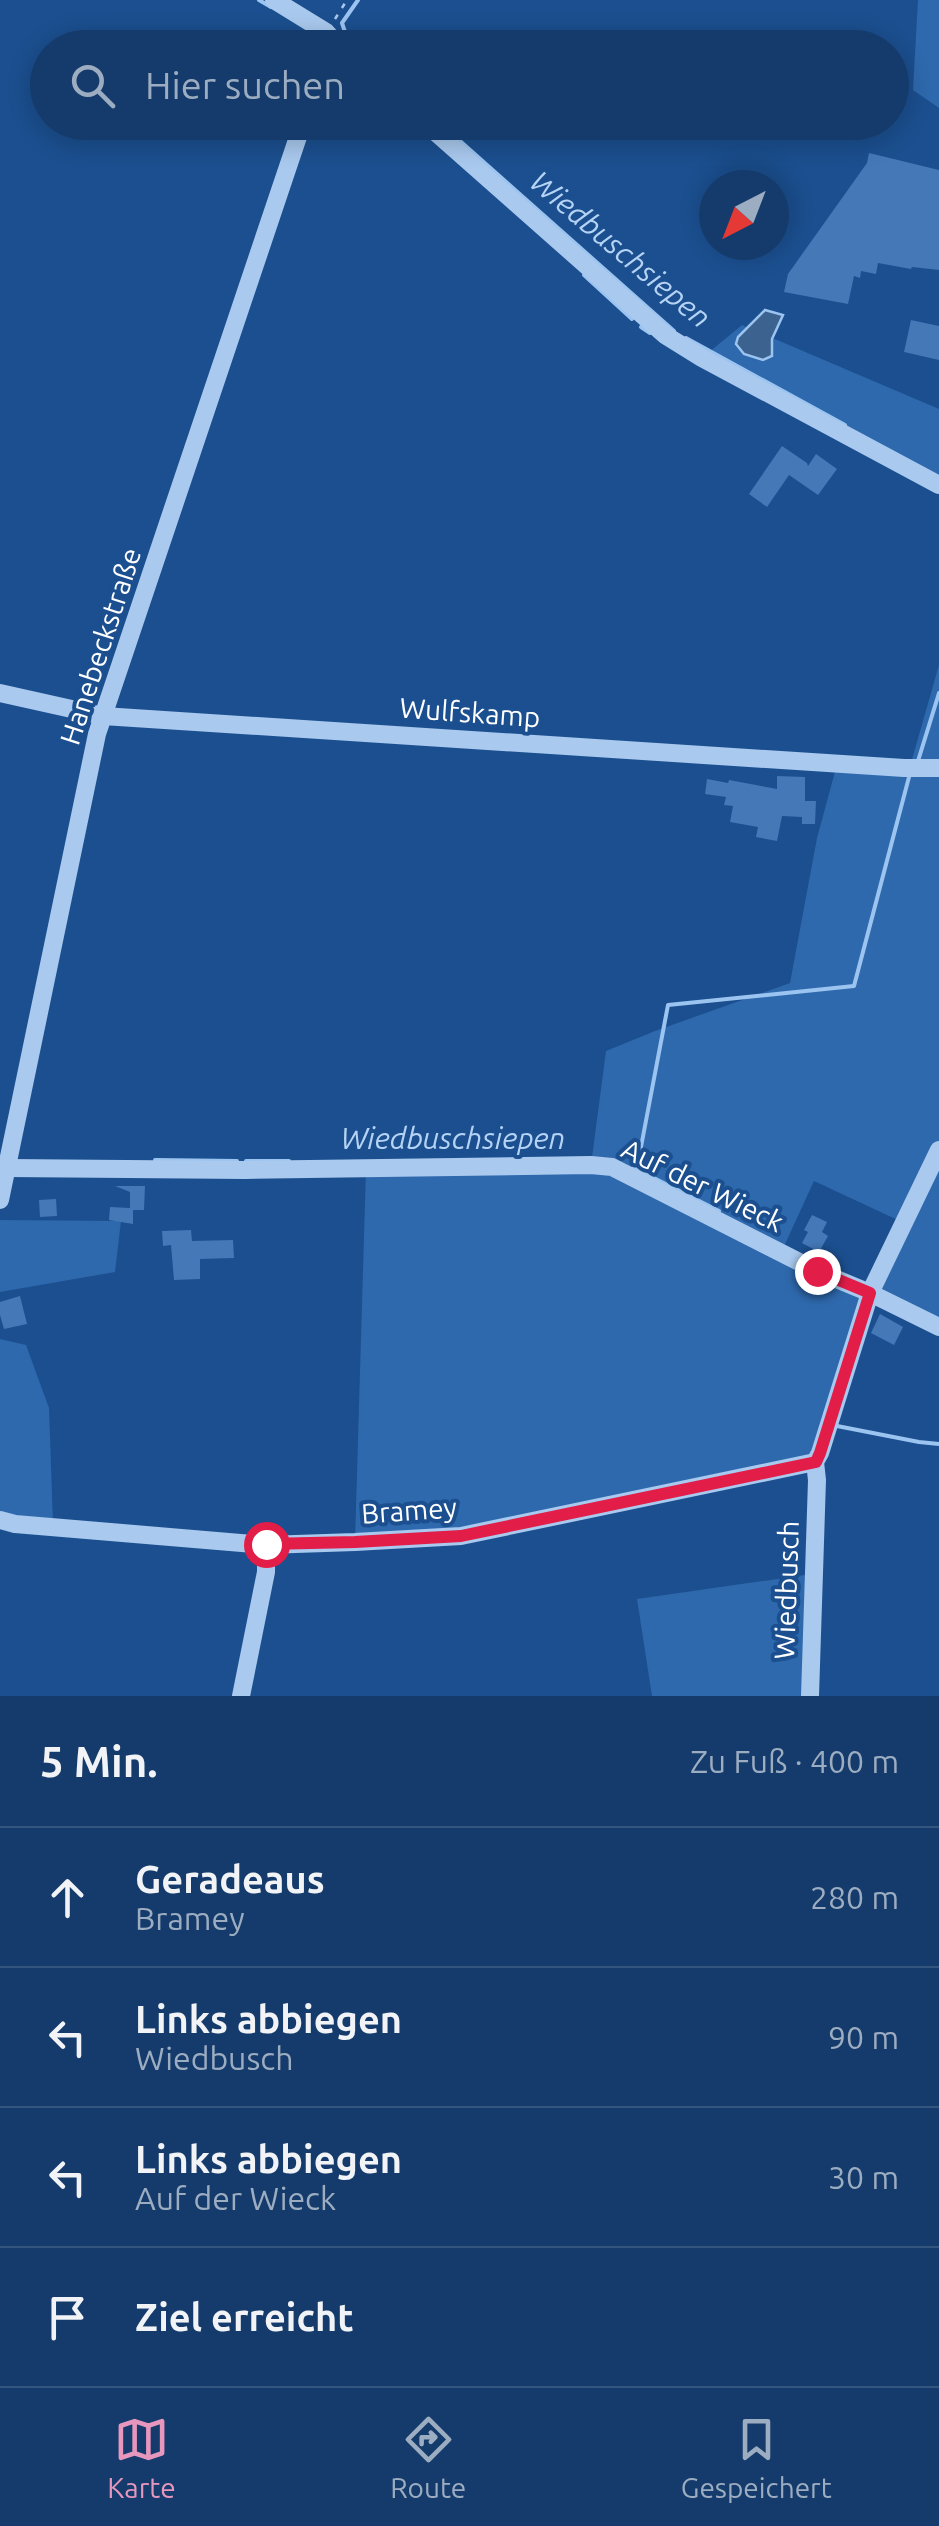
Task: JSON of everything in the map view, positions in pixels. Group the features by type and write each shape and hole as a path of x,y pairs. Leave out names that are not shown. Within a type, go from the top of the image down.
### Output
{"street":[{"path":"274,0 315,30"},
{"name":"Hanebeckstraße","path":"0,1200 97,734 296,140"},
{"path":"444,140 664,335 939,485"},
{"name":"Wulfskamp","path":"0,693 103,716 939,768"},
{"name":"Wiedbusch","path":"810,1696 816,1462 870,1293 939,1150"},
{"name":"Auf der Wieck","path":"7,1168 612,1167 817,1271 939,1327"},
{"name":"Bramey","path":"0,1520 266,1544 461,1536 816,1462"},
{"path":"241,1696 266,1572 266,1544"}],"path":[{"path":"336,30 347,0"}],"shaded area":[{"path":"918,0 939,0 939,108 913,90"},
{"path":"765,310 783,315 772,339 772,356 763,360 744,354 736,344 738,337"},
{"path":"742,325 939,409 939,485 702,358"},
{"path":"939,665 939,1327 871,1294 820,1453 461,1536 355,1542 366,1168 591,1165 606,1051 790,983 817,838 836,768 911,763","holes":["814,1181 902,1222 870,1293 781,1253"]},
{"path":"0,1220 121,1221 115,1272 0,1292"},
{"path":"0,1339 26,1345 49,1408 53,1524 0,1529"},
{"path":"812,1574 812,1696 652,1696 637,1599"}],"building":[{"path":"869,153 939,170 939,270 878,263 876,274 861,271 860,278 854,276 848,304 784,292 788,274 867,163"},
{"path":"911,320 939,326 939,360 904,352"},
{"path":"782,446 808,466 816,454 837,469 818,495 789,475 767,507 749,494"},
{"path":"777,776 805,777 805,801 816,801 815,824 802,824 802,817 782,816 777,841 756,837 758,827 730,822 733,806 724,805 726,797 705,794 707,779 777,789"},
{"path":"115,1186 145,1186 144,1210 133,1210 133,1224 109,1220 110,1207 130,1208 130,1192"},
{"path":"56,1199 57,1216 40,1217 39,1200"},
{"path":"812,1215 827,1222 822,1232 828,1236 819,1252 802,1243"},
{"path":"191,1230 192,1241 233,1240 234,1258 200,1259 200,1279 174,1280 171,1245 163,1246 162,1231"},
{"path":"20,1296 27,1324 4,1329 0,1302"},
{"path":"880,1314 903,1327 894,1345 871,1333"}],"waterway":[{"path":"259,0 271,7"},
{"name":"Wiedbuschsiepen","path":"344,30 342,23 358,0"},
{"name":"Wiedbuschsiepen","path":"459,140 674,331"},
{"path":"584,275 632,319"},
{"path":"641,327 650,333"},
{"name":"Wiedbuschsiepen","path":"686,338 845,425"},
{"name":"Wiedbuschsiepen","path":"918,761 939,693"},
{"name":"Wiedbuschsiepen","path":"637,1168 668,1005 854,986 909,777"},
{"name":"Wiedbuschsiepen","path":"155,1160 237,1161"},
{"name":"Wiedbuschsiepen","path":"246,1161 289,1161"},
{"path":"634,1168 719,1211"},
{"path":"837,1426 939,1444"}],"route":[{"path":"266,1544 461,1536 816,1462 870,1293 817,1271"}]}
